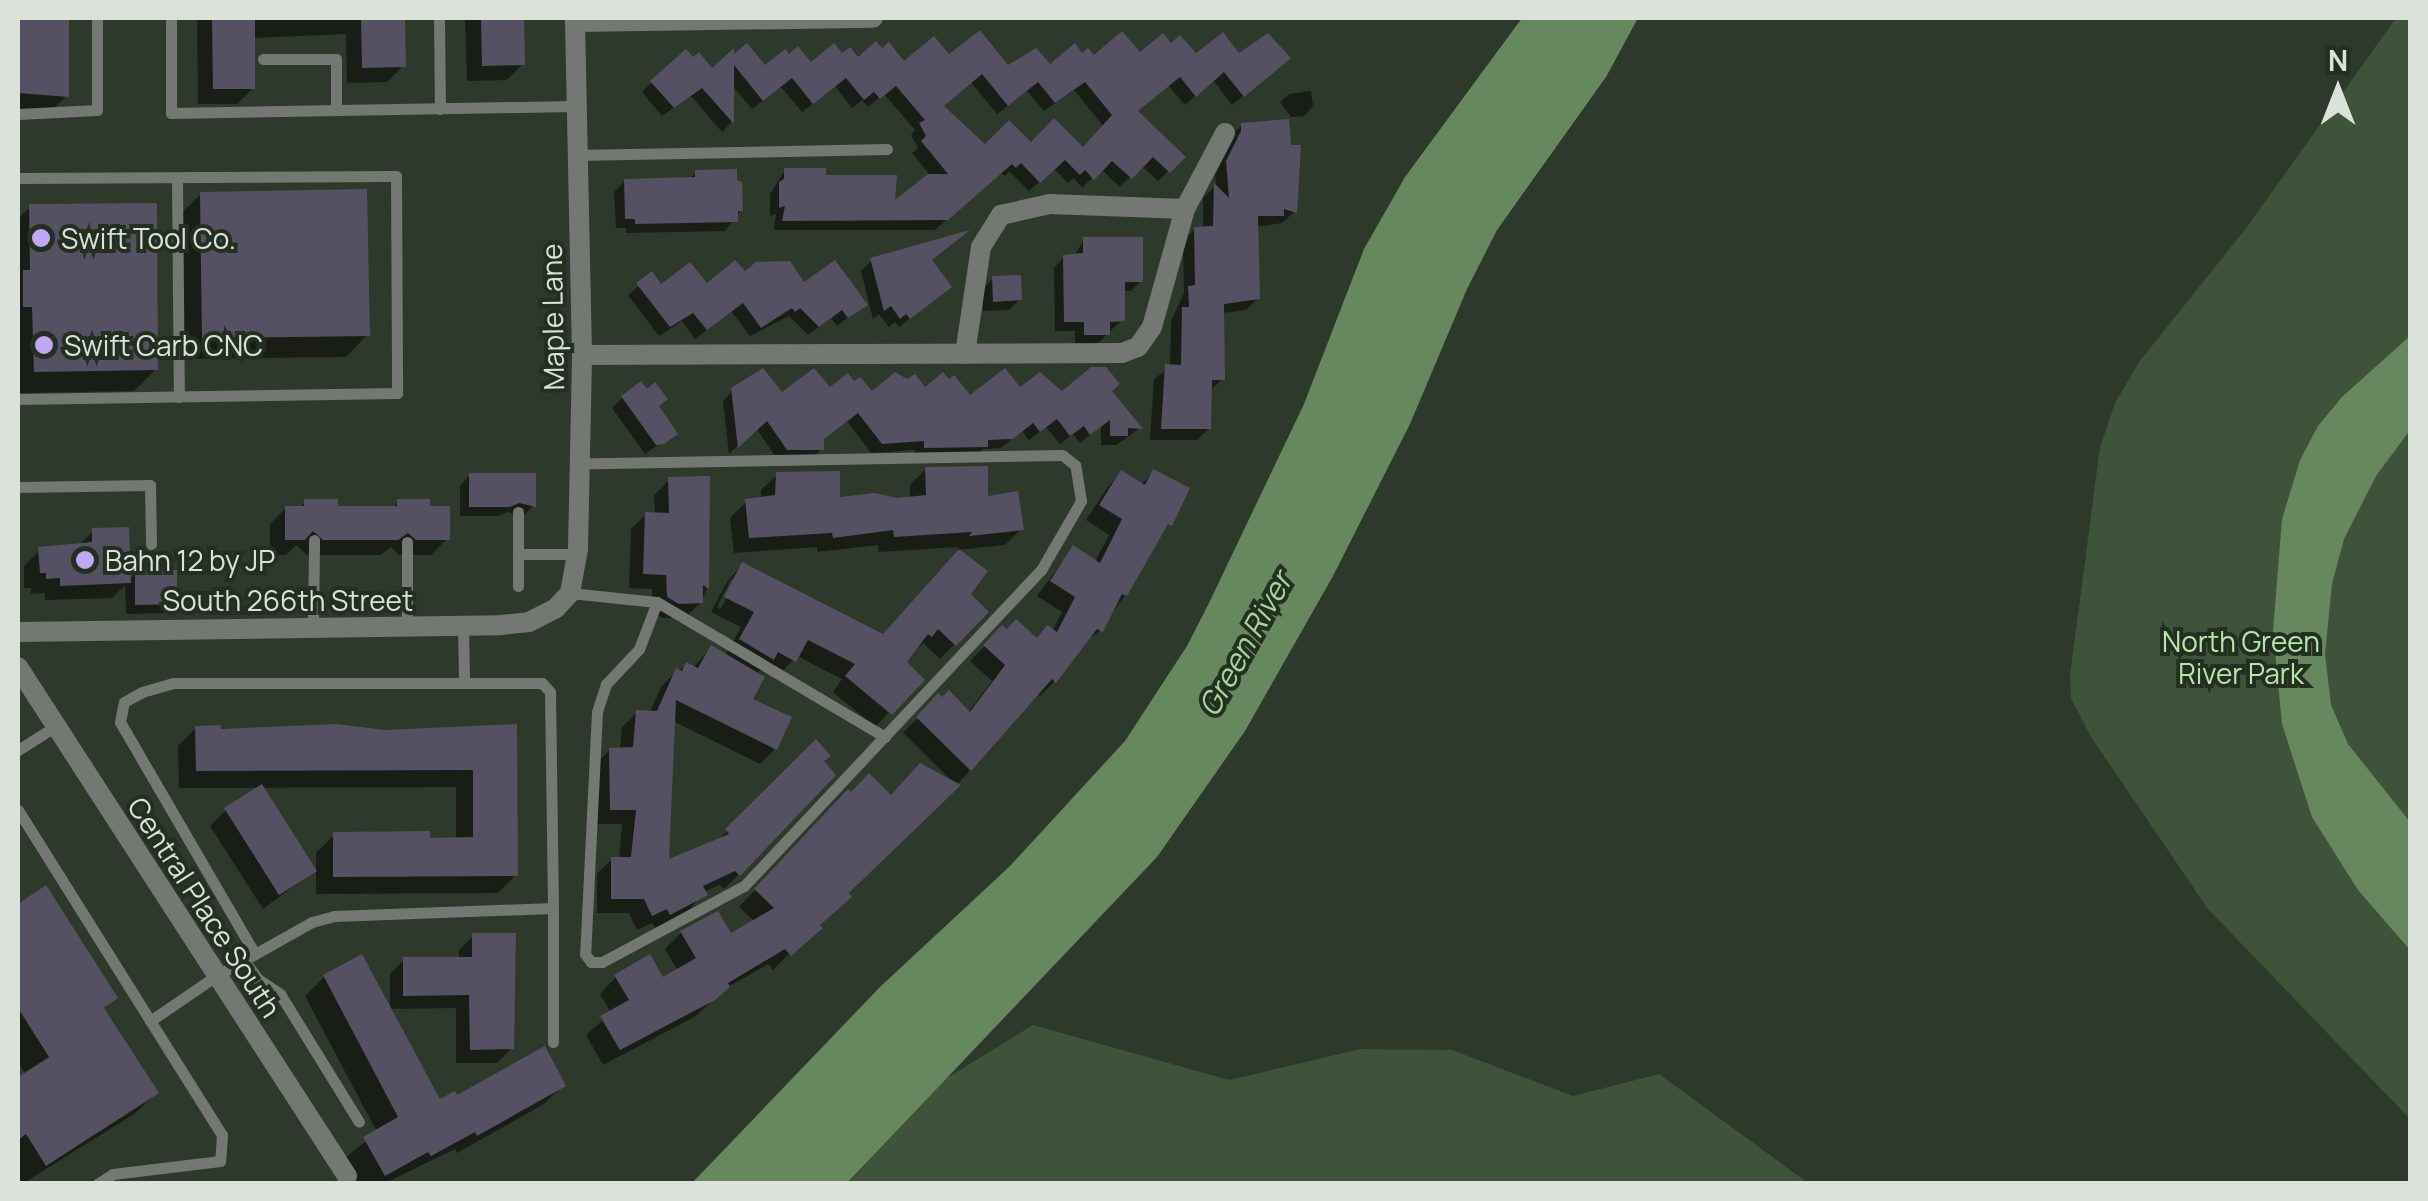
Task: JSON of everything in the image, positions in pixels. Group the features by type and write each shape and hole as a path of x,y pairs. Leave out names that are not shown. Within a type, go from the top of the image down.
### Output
{"street":[{"path":"575,20 874,18"},
{"name":"Maple Lane","path":"563,600 578,554 580,463 582,355 575,20"},
{"path":"582,355 1122,353 1138,347 1159,310 1185,209 1224,133"},
{"path":"965,354 981,248 1001,215 1050,204 1185,209"},
{"name":"South 266th Street","path":"18,632 463,626 529,622 563,600"},
{"name":"Central Place South","path":"18,667 346,1176"}],"lane":[{"path":"18,114 97,110 98,18"},
{"path":"171,18 171,114 575,106"},
{"path":"439,18 440,108"},
{"path":"263,60 336,60 336,110"},
{"path":"576,154 887,149"},
{"path":"18,178 396,176 397,393 18,399"},
{"path":"176,180 179,397"},
{"path":"580,463 1062,455 1075,465 1081,500 1041,570 744,886 602,962 591,962 585,954 597,712 606,684 639,650 657,602"},
{"path":"18,487 150,486 151,544"},
{"path":"518,512 518,586"},
{"path":"314,540 314,626"},
{"path":"407,542 407,626"},
{"path":"518,554 578,554"},
{"path":"563,600 657,602 885,738"},
{"path":"463,626 464,680"},
{"path":"359,1122 280,994 258,979 250,957 120,722 124,702 174,682 542,682 550,692 554,1042"},
{"path":"18,750 56,726"},
{"path":"18,810 222,1135 224,1149 220,1161 113,1174 97,1184"},
{"path":"150,1021 216,976 312,922 348,914 554,908"}],"green space":[{"name":"North Green River Park","path":"2396,18 2410,18 2410,1119 2208,909 2091,737 2071,698 2070,675 2100,447 2115,403 2139,362 2247,227"},
{"path":"1033,1025 1229,1080 1361,1049 1452,1050 1573,1096 1659,1074 1808,1183 847,1184 942,1081"}],"water":[{"name":"Green River","path":"1522,18 1638,18 1606,77 1497,230 1467,289 1410,424 1333,576 1245,731 1157,857 847,1183 692,1183 880,987 1010,866 1125,741 1187,646 1209,603 1304,404 1364,249 1405,177"},
{"path":"2410,336 2410,430 2376,476 2344,539 2332,584 2325,654 2331,705 2348,744 2410,822 2410,950 2358,890 2312,817 2282,724 2273,631 2282,519 2300,460 2318,426 2342,397"}],"building":[{"path":"18,18 69,18 69,97 18,93"},
{"path":"212,18 255,18 255,89 213,89"},
{"path":"361,18 405,18 406,67 362,68"},
{"path":"481,18 524,18 525,65 482,66"},
{"path":"980,30 1008,65 1036,48 1050,64 1075,43 1082,53 1088,48 1094,55 1122,31 1140,52 1163,33 1171,43 1180,35 1196,53 1223,32 1239,53 1268,33 1291,58 1244,97 1224,72 1196,97 1180,77 1138,111 1186,157 1170,173 1153,157 1132,179 1112,161 1094,180 1085,170 1080,175 1065,160 1040,183 1021,163 1016,168 1012,164 948,220 782,221 785,206 779,208 779,182 784,179 784,168 826,168 826,175 897,175 895,200 928,174 948,174 921,141 926,136 919,123 925,120 896,86 880,99 874,92 864,100 846,78 813,104 792,78 763,101 734,65 734,124 702,88 674,108 650,81 686,49 693,57 699,52 712,68 734,48 734,54 747,43 765,65 785,49 789,54 798,46 811,62 834,43 842,53 850,47 858,57 876,41 882,48 889,42 904,61 934,36 949,54","holes":["982,74 1008,106 1038,82 1055,103 1085,82 1112,115 1083,147 1054,118 1031,142 1009,120 985,144 944,106"]},
{"path":"1289,119 1291,145 1301,145 1297,213 1284,209 1284,216 1258,216 1260,299 1224,304 1225,380 1212,380 1211,429 1161,429 1165,364 1181,365 1182,307 1189,307 1188,286 1195,285 1194,227 1213,226 1214,183 1229,198 1226,161 1241,123"},
{"path":"737,169 737,180 742,182 743,211 738,211 738,222 635,224 635,219 625,219 624,179 695,177 695,170"},
{"path":"367,189 370,336 202,338 200,192"},
{"path":"157,203 158,370 34,372 32,307 23,307 23,270 30,270 29,204"},
{"path":"970,230 932,260 952,287 910,319 906,314 900,319 891,306 884,311 870,258"},
{"path":"1083,237 1143,237 1143,282 1125,282 1125,321 1110,322 1110,335 1084,335 1084,322 1064,322 1063,255 1083,253"},
{"path":"735,260 745,271 756,262 790,261 804,282 835,260 868,305 848,318 842,310 819,327 800,308 795,312 792,308 761,328 743,303 707,330 693,313 670,327 636,283 652,271 661,284 690,262 707,283"},
{"path":"1021,275 1022,300 993,302 992,276"},
{"path":"1091,367 1106,367 1120,384 1112,391 1143,429 1128,428 1128,436 1110,436 1110,420 1090,435 1084,426 1070,436 1057,419 1040,432 1033,423 1013,439 988,440 988,447 924,448 924,441 882,444 858,413 824,439 824,450 787,450 767,421 738,448 731,388 763,368 782,392 814,368 830,387 848,373 854,381 860,377 872,391 895,372 907,379 915,374 925,387 943,372 949,379 954,375 970,395 1005,368 1020,387 1040,372 1062,391"},
{"path":"641,381 647,389 655,382 668,399 659,406 678,434 664,444 656,445 621,396"},
{"path":"988,466 988,496 1018,491 1024,530 969,536 972,532 894,537 893,530 833,538 832,533 749,538 745,499 775,495 776,472 840,471 840,497 875,493 897,498 926,495 925,467"},
{"path":"1153,469 1190,488 1172,526 1168,524 1127,596 1122,594 1103,632 1097,629 1056,683 1052,679 971,771 916,717 938,693 942,697 949,690 970,712 1005,665 983,645 1002,625 1007,629 1016,619 1037,638 1047,625 1057,632 1075,597 1050,581 1073,545 1100,563 1122,519 1099,505 1121,470 1145,485"},
{"path":"469,473 536,473 536,507 519,503 510,507 469,507"},
{"path":"710,476 709,589 703,585 703,603 679,604 667,597 666,575 643,574 645,512 669,513 668,477"},
{"path":"304,499 338,499 338,506 397,506 397,499 430,499 430,506 450,506 450,540 416,540 408,533 398,540 323,540 313,531 305,540 285,540 285,506 304,506"},
{"name":"Bahn 12 by JP","path":"129,527 131,583 60,586 60,578 46,579 46,573 40,573 38,547 92,542 92,528"},
{"path":"959,549 988,571 971,594 989,612 956,646 938,629 932,637 928,634 907,662 925,680 892,715 845,676 855,664 808,640 796,662 778,652 774,660 739,639 754,612 724,597 742,562 883,634"},
{"path":"177,570 177,604 135,605 135,571"},
{"path":"711,645 765,677 753,699 792,717 777,750 676,700 669,859 729,834 725,829 816,739 831,756 824,761 836,775 740,876 735,871 703,886 708,895 670,915 667,909 652,916 644,899 611,899 611,857 631,857 636,810 610,810 609,748 633,747 636,710 657,711 676,668 682,671 686,662 698,668"},
{"path":"337,724 385,730 517,724 518,876 333,877 333,832 430,831 430,838 473,837 473,770 196,771 195,726 221,725 221,729"},
{"path":"920,763 961,785 849,893 852,897 820,925 823,928 791,956 785,949 728,983 730,987 715,1000 620,1050 600,1016 629,1000 614,975 650,954 663,977 696,958 680,931 718,911 731,933 774,908 754,889 848,789 851,792 869,773 891,795"},
{"path":"262,784 317,871 279,895 224,808"},
{"path":"46,885 118,998 104,1008 159,1093 46,1166 26,1134 18,1140 18,1077 49,1057 18,1008 18,904"},
{"path":"472,933 516,933 514,1049 470,1050 469,995 403,996 403,957 472,957"},
{"path":"362,954 440,1099 455,1091 457,1095 545,1046 566,1086 477,1136 475,1132 431,1156 428,1152 385,1176 363,1137 398,1117 323,975"}],"place":[{"name":"Swift Tool Co.","path":"41,238"},
{"name":"Swift Carb CNC","path":"44,345"},
{"name":"Bahn 12 by JP","path":"85,560"}]}
